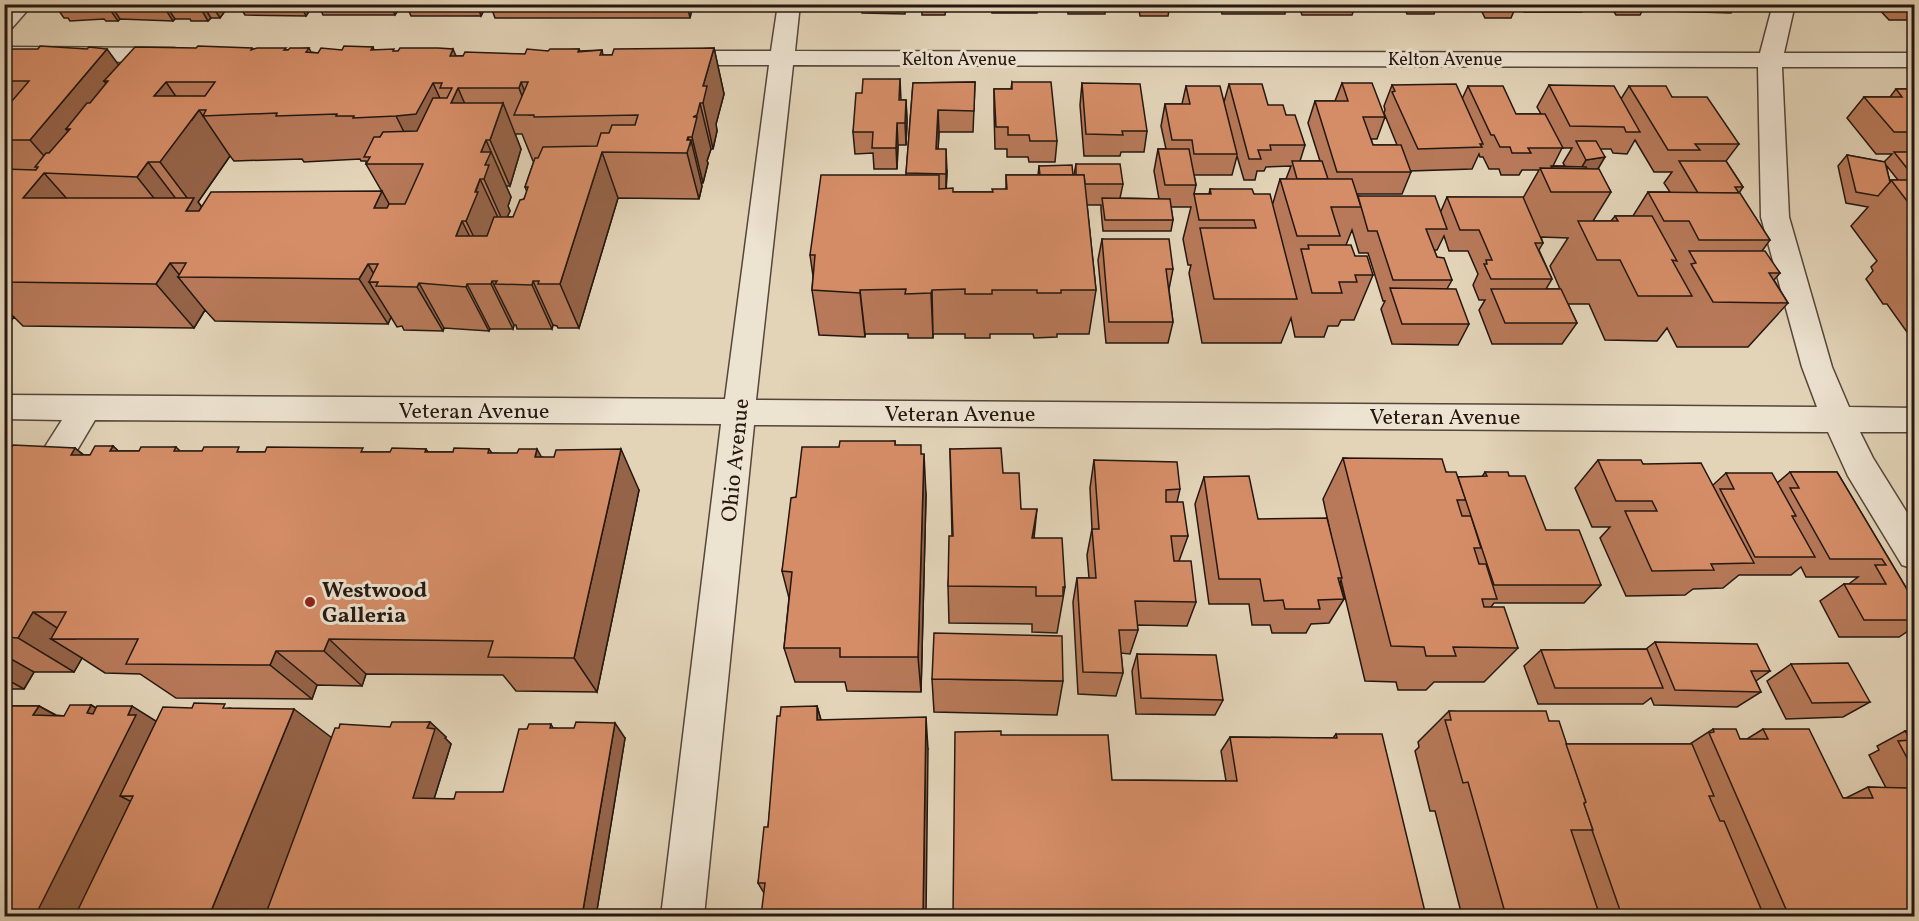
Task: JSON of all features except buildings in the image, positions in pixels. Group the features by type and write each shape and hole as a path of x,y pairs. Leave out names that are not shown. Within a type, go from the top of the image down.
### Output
{"street":[{"path":"4,23 22,4"},
{"name":"Ohio Avenue","path":"682,916 789,4"},
{"path":"1784,4 1770,60 1775,217 1817,367 1838,420 1860,466 1914,554"},
{"path":"4,54 199,56"},
{"name":"Kelton Avenue","path":"654,58 1914,60"},
{"name":"Veteran Avenue","path":"4,407 1914,420"},
{"path":"4,542 86,408"}],"place":[{"name":"Westwood Galleria","path":"310,602"}]}
